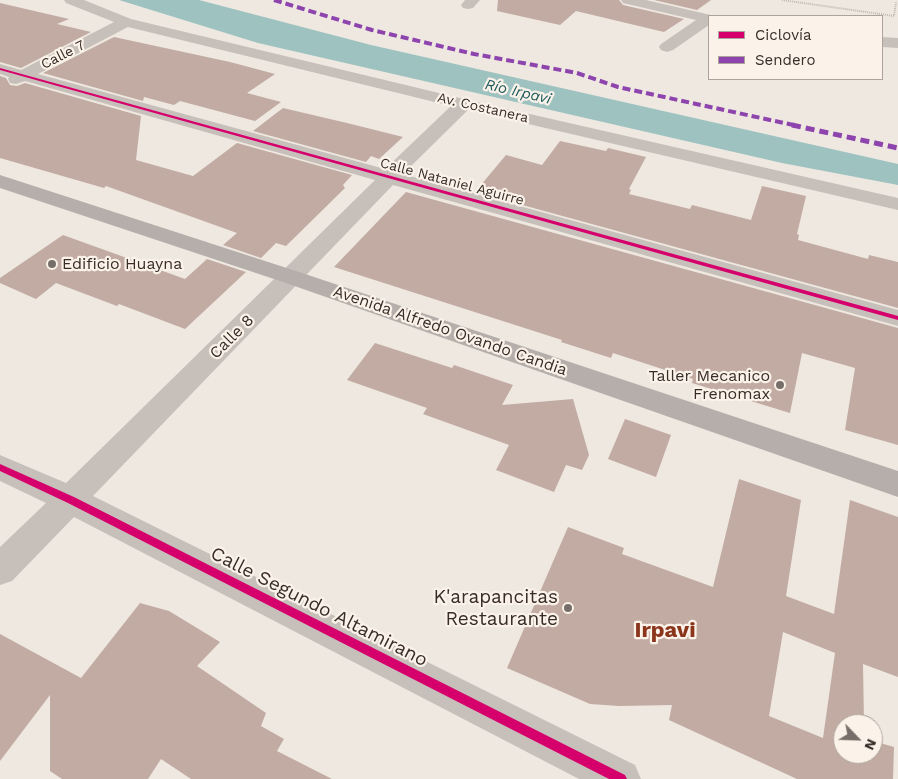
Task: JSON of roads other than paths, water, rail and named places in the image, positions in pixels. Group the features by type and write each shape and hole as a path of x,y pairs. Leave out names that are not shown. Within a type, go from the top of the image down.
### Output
{"main road":[{"name":"Avenida Alfredo Ovando Candia","path":"0,181 291,277 898,484"}],"street":[{"name":"Av. Costanera","path":"71,0 126,22 464,104 898,204"},
{"path":"628,0 708,19"},
{"path":"667,47 708,19"},
{"name":"Calle 7","path":"0,87 126,22"},
{"path":"883,42 898,40"},
{"name":"Calle Nataniel Aguirre","path":"0,69 898,318"},
{"name":"Calle 8","path":"0,570 389,177 464,104"},
{"name":"Calle Segundo Altamirano","path":"0,467 71,500 621,779"}],"water":[{"name":"Río Irpavi","path":"119,0 199,0 371,45 898,164 898,185 782,163 258,43"}],"place":[{"name":"Edificio Huayna","path":"52,264"},
{"name":"Taller Mecanico Frenomax","path":"780,385"},
{"name":"K'arapancitas Restaurante","path":"568,608"}],"district":[{"name":"Irpavi","path":"665,631"}]}
